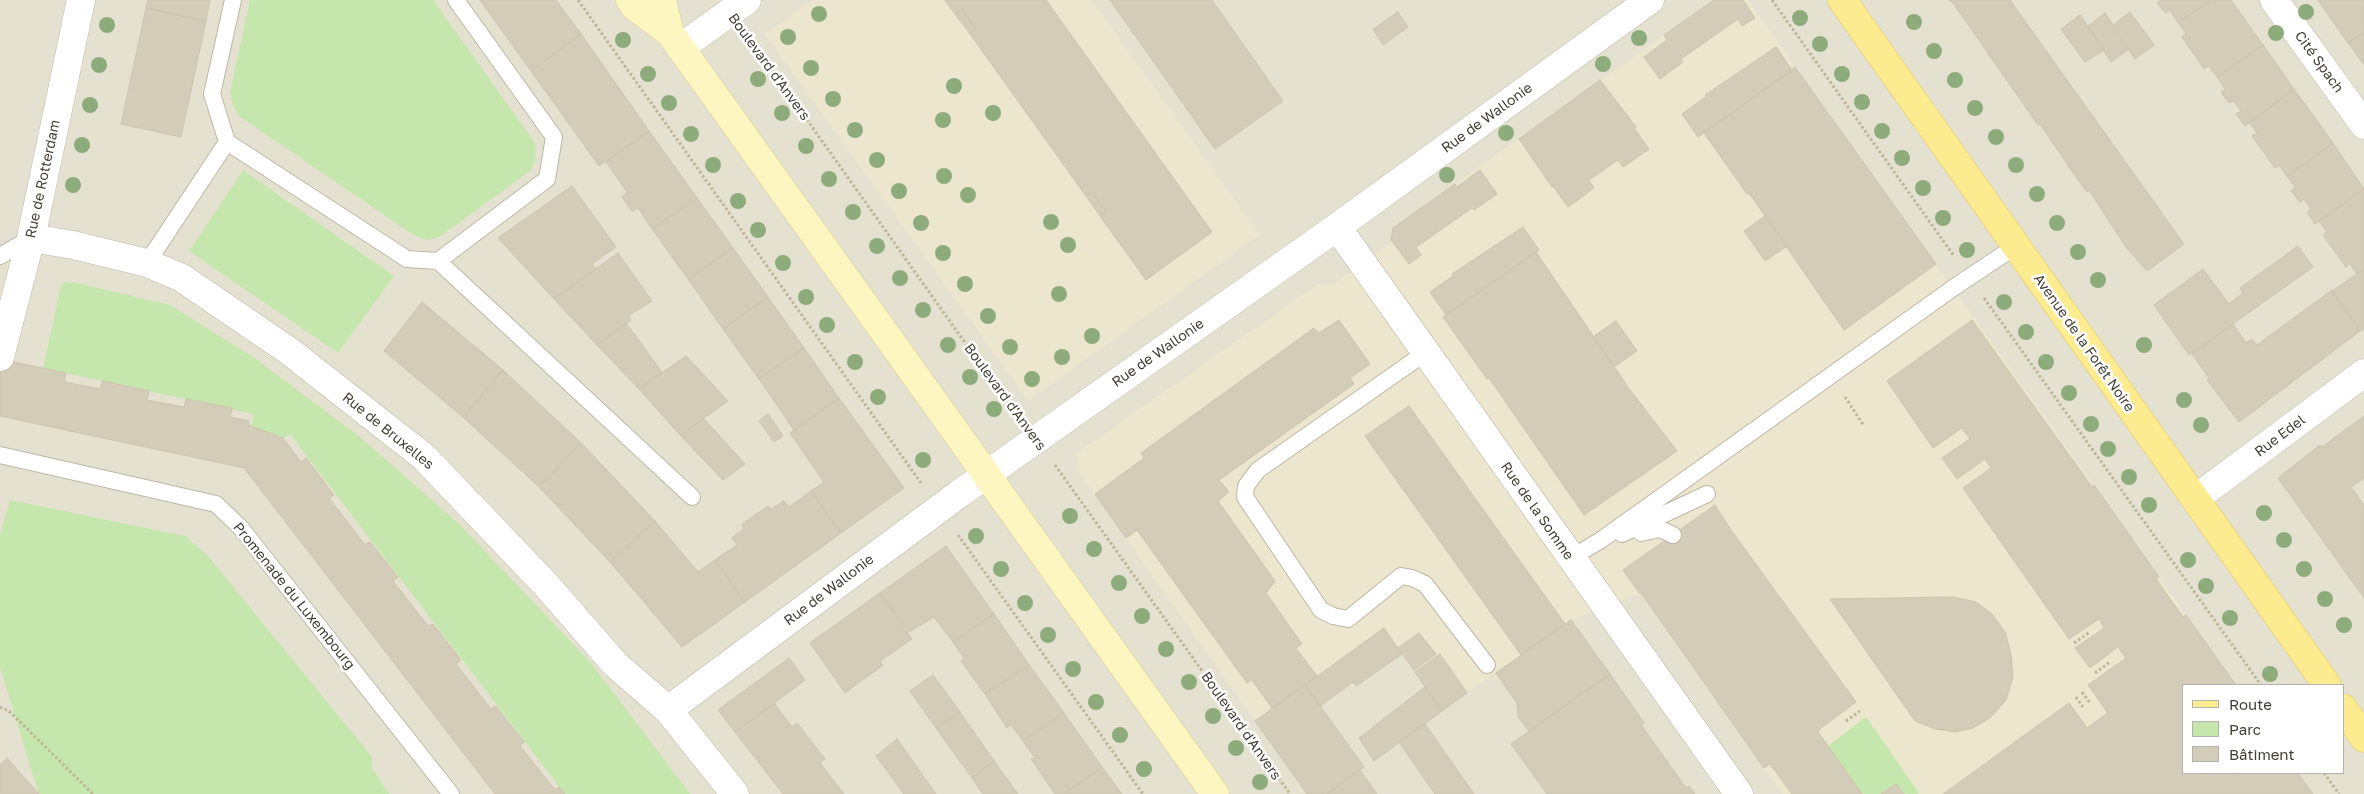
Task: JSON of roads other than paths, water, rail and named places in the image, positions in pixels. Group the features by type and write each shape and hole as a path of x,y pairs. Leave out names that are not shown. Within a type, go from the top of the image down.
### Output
{"main road":[{"path":"630,0 634,6 675,40 1215,794"},
{"path":"662,0 675,40"},
{"name":"Avenue de la Forêt Noire","path":"1842,0 2325,684"},
{"path":"2344,709 2364,738"}],"street":[{"name":"Rue de Rotterdam","path":"0,357 31,238 81,0"},
{"name":"Rue de Wallonie","path":"668,710 987,474 1337,227 1650,0"},
{"name":"Cité Spach","path":"2274,0 2364,124"},
{"path":"675,40 738,6"},
{"name":"Rue de la Somme","path":"1337,227 1738,794"},
{"name":"Rue de Bruxelles","path":"31,238 73,245 147,263 182,278 289,351 424,457 548,587 615,664 668,710 735,794"},
{"name":"Rue Edel","path":"2195,499 2364,373"}],"lane":[{"path":"233,0 212,94 227,142 407,259 438,261 692,497"},
{"path":"438,261 547,179 554,137 456,0"},
{"path":"147,263 227,142"},
{"path":"0,256 31,238"},
{"path":"1571,558 1601,540 2016,246"},
{"path":"1425,353 1258,470 1246,486 1245,497 1321,610 1333,616 1348,619 1401,576 1412,578 1425,584 1487,665"},
{"name":"Promenade du Luxembourg","path":"0,455 216,504 241,528 451,794"},
{"path":"1601,540 1621,534 1708,494"},
{"path":"1621,534 1641,534 1660,528 1673,535"}]}
